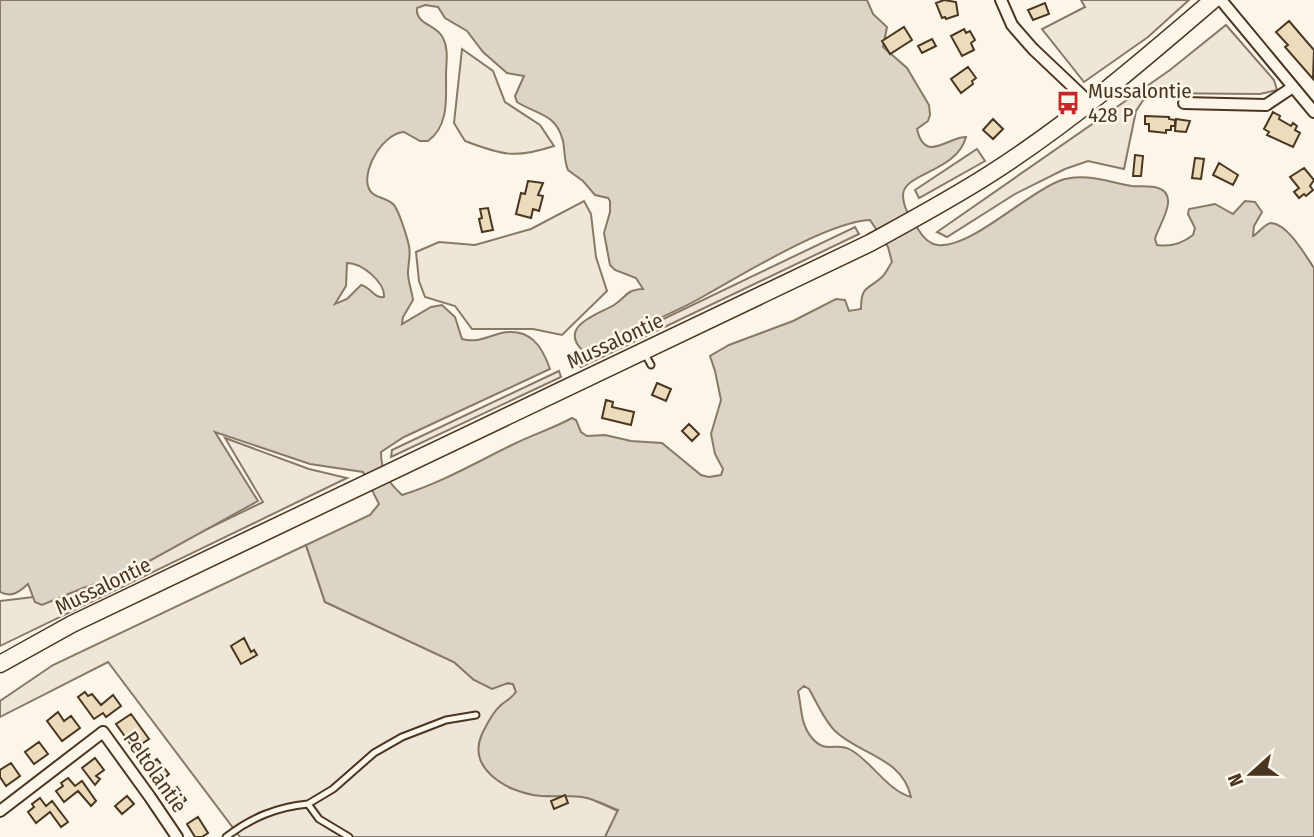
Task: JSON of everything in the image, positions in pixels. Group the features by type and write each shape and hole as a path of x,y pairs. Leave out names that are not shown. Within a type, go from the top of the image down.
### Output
{"main road":[{"name":"Mussalontie","path":"0,664 72,624 402,467 647,358 870,243 1002,166 1090,103 1213,0"}],"street":[{"path":"1001,0 1012,25 1032,49 1090,103"},
{"path":"1221,0 1313,110"},
{"path":"1184,103 1266,104 1293,87"},
{"name":"Peltolantie","path":"0,811 103,733 177,837"}],"lane":[{"path":"226,837 246,821 285,806 308,804 333,789 374,753 402,737 446,720 476,715"},
{"path":"308,804 319,819 349,837"}],"shaded area":[{"path":"0,0 867,0 873,14 887,27 883,47 907,68 929,105 928,121 917,129 925,145 937,146 966,137 961,149 952,158 905,188 903,200 906,209 928,241 938,245 951,244 966,238 1046,187 1077,177 1155,187 1165,192 1168,204 1155,239 1157,245 1176,244 1193,235 1195,228 1188,214 1189,209 1215,204 1233,214 1245,201 1255,202 1262,212 1254,226 1253,236 1269,223 1277,225 1296,241 1314,268 1314,837 605,837 618,810 587,798 540,796 522,792 500,782 484,767 479,746 482,734 495,712 516,692 513,684 508,683 492,689 474,680 454,662 325,602 306,545 370,515 379,504 363,472 310,464 215,432 258,501 124,575 42,605 35,602 28,584 12,594 0,592","holes":["425,5 438,7 445,18 467,31 483,52 507,73 524,76 515,96 517,102 545,116 556,125 563,141 568,170 583,181 595,195 610,201 604,233 610,265 615,270 636,278 643,289 630,292 577,328 576,342 583,351 598,348 674,312 809,239 852,223 870,220 888,247 892,262 882,277 864,292 861,309 849,311 845,300 836,299 793,321 729,345 710,356 721,400 711,434 715,454 723,469 721,475 701,475 662,443 631,441 605,435 587,436 572,418 444,479 402,495 389,481 382,465 381,452 404,437 550,369 539,346 520,333 501,333 477,340 462,339 455,317 442,305 431,307 402,324 413,300 408,276 409,246 396,208 391,202 372,193 367,178 372,161 389,138 404,132 420,141 428,141 435,135 443,120 446,102 446,47 440,33 419,18 417,8","347,263 353,264 366,270 377,280 384,297 361,285 347,299 335,304 346,286","804,686 809,689 835,731 899,773 911,797 887,783 851,750 817,743 805,727 798,691"]},
{"path":"1081,0 1189,0 1148,37 1084,82 1042,29 1085,7"},
{"path":"1226,25 1274,80 1277,90 1260,94 1148,93 1136,111 1124,169 1088,161 1065,169 1015,194 947,237 937,232 1170,70"},
{"path":"462,49 493,71 505,102 540,125 554,146 529,153 509,154 465,141 454,123"},
{"path":"977,149 985,161 919,198 915,190"},
{"path":"584,201 591,214 596,257 607,291 562,335 533,329 472,329 455,306 425,297 419,281 416,252 439,242 475,245 531,229"},
{"path":"855,227 859,234 581,367 574,362"},
{"path":"559,371 561,377 391,457 392,450"},
{"path":"225,438 309,469 347,478 0,646 0,601 50,595 108,577 263,502"},
{"path":"306,545 325,602 454,662 474,680 513,684 516,692 501,705 510,788 534,795 565,794 589,798 618,811 605,837 240,837 108,662 0,717 0,701 53,665"}],"building":[{"path":"944,0 956,2 958,15 942,18 936,3"},
{"path":"1045,3 1049,14 1033,20 1028,10"},
{"path":"1289,21 1314,50 1313,79 1285,47 1288,45 1276,32"},
{"path":"904,27 912,40 890,54 882,41"},
{"path":"964,29 966,33 970,31 975,40 971,43 974,50 962,56 951,36"},
{"path":"932,39 936,46 922,53 918,46"},
{"path":"968,67 976,78 972,81 973,84 961,93 951,79"},
{"path":"1273,112 1291,126 1293,123 1297,126 1295,130 1300,133 1293,147 1267,135 1269,132 1264,129"},
{"path":"1145,116 1169,117 1175,120 1175,126 1171,126 1171,130 1166,130 1166,133 1149,131"},
{"path":"993,119 1003,129 993,139 983,130"},
{"path":"1176,119 1190,121 1186,132 1175,131"},
{"path":"1135,155 1143,156 1141,176 1133,176"},
{"path":"1195,158 1204,159 1201,179 1192,178"},
{"path":"1219,163 1238,175 1233,185 1213,175"},
{"path":"1304,168 1314,180 1310,186 1313,190 1299,198 1294,192 1299,188 1290,177"},
{"path":"528,181 543,183 538,195 543,196 539,211 533,209 531,218 516,214 521,193 525,194"},
{"path":"488,208 493,230 482,232 480,209"},
{"path":"657,383 671,389 666,401 652,395"},
{"path":"606,400 613,402 612,407 634,412 631,425 602,418"},
{"path":"689,424 699,434 692,441 682,431"},
{"path":"244,638 251,652 254,650 257,655 241,664 231,646"},
{"path":"85,692 88,696 92,694 101,705 113,695 121,706 106,717 103,713 94,719 78,697"},
{"path":"58,712 64,721 71,716 80,728 62,741 47,721"},
{"path":"131,714 149,739 134,749 116,724"},
{"path":"39,742 48,754 34,764 25,752"},
{"path":"95,758 104,770 96,776 100,779 95,785 82,768"},
{"path":"157,759 169,774 157,784 145,769"},
{"path":"11,763 20,776 6,786 0,777 0,770"},
{"path":"68,778 75,786 82,781 96,801 91,806 78,791 64,802 56,791"},
{"path":"177,787 186,800 175,808 166,795"},
{"path":"565,795 568,803 554,809 551,801"},
{"path":"127,796 134,804 122,814 115,806"},
{"path":"40,798 46,806 52,801 68,822 61,827 50,812 36,823 28,812 34,807 32,804"},
{"path":"198,817 208,833 202,837 195,837 187,824"}],"place":[{"name":"Mussalontie 428 P","path":"1068,103"}]}
